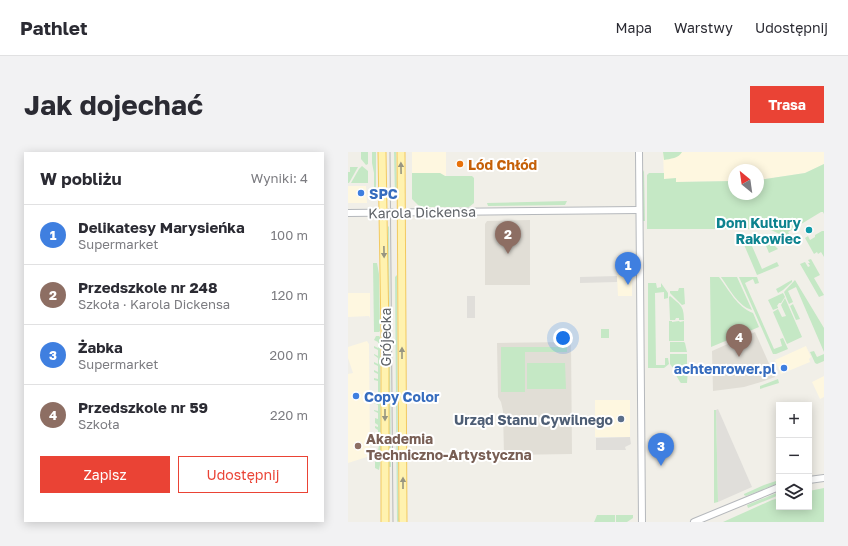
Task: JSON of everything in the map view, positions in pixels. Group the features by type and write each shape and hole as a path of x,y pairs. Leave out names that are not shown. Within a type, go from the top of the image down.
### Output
{"main road":[{"name":"Grójecka","path":"382,152 385,334 385,522"},
{"name":"Grójecka","path":"401,152 403,522"}],"street":[{"path":"639,152 642,522"},
{"name":"Karola Dickensa","path":"348,213 639,210"},
{"path":"812,480 824,478"},
{"path":"694,522 776,488"}],"shaded area":[{"path":"412,152 446,152 446,176 440,173 412,173"},
{"path":"663,152 824,152 824,164 805,173 764,179 764,164 728,164 728,181 676,182 676,179 664,179"},
{"path":"348,186 366,186 367,203 348,203"},
{"path":"530,220 530,285 485,285 485,224 487,221"},
{"path":"617,275 632,275 632,296 618,296"},
{"path":"617,276 617,282 580,283 580,277"},
{"path":"348,293 370,293 370,318 369,316 348,317"},
{"path":"467,296 475,296 475,318 467,318"},
{"path":"755,332 775,377 744,387 713,391 712,351"},
{"path":"367,341 369,344 370,456 348,463 348,374 353,373 348,358 348,347"},
{"path":"571,342 572,454 504,455 503,411 498,397 497,343"},
{"path":"806,346 811,357 809,359 810,362 781,374 775,360"},
{"path":"824,376 824,397 820,399 812,382"},
{"path":"595,400 630,400 630,437 595,437"},
{"path":"718,409 752,487 718,502 716,410"},
{"path":"630,437 631,444 625,447 626,450 596,450 596,438"}],"green space":[{"path":"361,152 368,152 368,164 366,165 361,159"},
{"path":"372,152 376,152 376,198 374,197"},
{"path":"394,152 396,152 397,199 395,199"},
{"path":"663,152 682,152 677,157 664,160"},
{"path":"824,164 824,214 821,212 788,232 791,237 788,238 771,230 763,229 647,229 647,175 649,173 664,173 664,179 676,178 676,182 728,181 728,200 764,200 764,179 805,173"},
{"path":"362,166 368,171 368,183 351,183 359,169"},
{"path":"350,167 358,167 348,183 348,172 350,172"},
{"path":"644,170 645,221 643,221 643,172"},
{"path":"412,173 440,173 445,176 472,176 474,178 474,203 469,207 420,207 412,199"},
{"path":"567,201 565,205 488,206 487,203"},
{"path":"389,226 391,467 389,467"},
{"path":"824,231 824,257 821,252 814,254 805,238 808,236 810,240"},
{"path":"742,240 763,241 752,246 762,269 777,262 779,266 757,275"},
{"path":"764,241 775,246 778,249 769,253"},
{"path":"811,259 820,275 814,278 824,295 819,297 800,264 805,262 808,267 810,266 808,263 810,263 808,260"},
{"path":"373,263 377,263 379,274 379,332 374,332"},
{"path":"397,275 399,521 397,522 395,277"},
{"path":"710,277 719,277 742,307 753,313 759,327 711,347"},
{"path":"721,277 737,277 752,310 742,305 738,301"},
{"path":"739,277 757,277 759,283 755,284 753,279 745,283 774,349 782,346 780,339 783,338 788,349 773,354"},
{"path":"792,280 792,282 778,293 776,289"},
{"path":"795,280 824,328 824,352 796,287 788,291 793,302 789,304 784,292"},
{"path":"648,283 656,283 657,288 661,287 661,283 668,293 668,298 664,299 664,292 655,293 656,365 665,365 665,358 668,358 669,364 664,368 648,368"},
{"path":"679,288 684,288 685,304 682,305 670,293 670,291 678,291"},
{"path":"783,293 785,297 777,306 778,308 773,310 768,300"},
{"path":"670,296 682,308 684,320 679,320 679,318 676,318 675,320 670,320"},
{"path":"785,298 802,337 787,344 773,312 778,309 782,317 786,316 781,305"},
{"path":"793,304 800,319 796,320 790,306"},
{"path":"669,321 684,321 684,341 669,341"},
{"path":"601,329 609,329 609,338 601,338"},
{"path":"376,336 380,337 381,453 376,453 375,450 378,451 379,445 375,443 375,441 378,442 378,438 375,436 378,436 378,430 375,426 378,427 378,425 375,423 375,418 378,419 378,413 374,411 378,411 378,405 374,403 378,403 378,397 374,395 378,395 378,381 374,380 374,378 378,379 378,374 374,372 374,370 378,372 378,366 374,364 374,362 378,364 378,358 374,355 378,356 378,350 374,348 374,346 378,348 378,342 374,340"},
{"path":"670,342 684,342 687,352 670,352"},
{"path":"501,347 567,347 567,352 525,352 525,392 501,392"},
{"path":"814,351 817,357 824,354 824,361 817,364 815,363 810,352"},
{"path":"670,354 687,354 687,367 673,368 670,364"},
{"path":"527,363 565,363 566,389 527,389"},
{"path":"688,369 687,383 681,383 673,370"},
{"path":"778,379 779,383 760,389 760,386"},
{"path":"714,410 716,410 718,502 714,503"},
{"path":"375,457 381,459 379,470 375,468"},
{"path":"776,481 776,484 746,496 744,495 744,494"},
{"path":"824,488 824,522 723,522 776,499 776,510 812,510 812,490"},
{"path":"776,493 776,496 748,508 747,505"},
{"path":"597,515 615,515 615,522 594,522"},
{"path":"616,515 633,515 633,518 627,522 616,522"}],"tram line":[{"path":"390,152 393,522"}],"place":[{"name":"Lód Chłód","path":"460,164"},
{"name":"SPC","path":"361,193"},
{"name":"Dom Kultury Rakowiec","path":"809,230"},
{"name":"Przedszkole nr 248","path":"508,254"},
{"name":"Delikatesy Marysieńka","path":"628,285"},
{"name":"Przedszkole nr 59","path":"739,357"},
{"name":"achtenrower.pl","path":"784,368"},
{"name":"Copy Color","path":"356,396"},
{"name":"Urząd Stanu Cywilnego","path":"621,419"},
{"name":"Akademia Techniczno-Artystyczna","path":"358,446"},
{"name":"Żabka","path":"661,466"}]}
